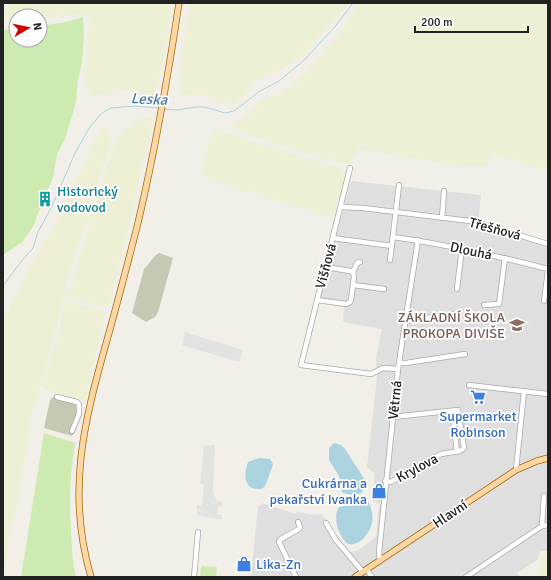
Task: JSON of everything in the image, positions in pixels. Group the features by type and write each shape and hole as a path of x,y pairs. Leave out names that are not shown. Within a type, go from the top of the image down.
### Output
{"main road":[{"path":"87,577 82,557 78,482 80,453 86,420 138,223 165,97 179,3"},
{"name":"Hlavní","path":"355,577 516,470 548,458"},
{"path":"82,541 91,577"}],"street":[{"name":"Višňová","path":"350,168 301,364 371,374 383,368 398,369"},
{"path":"390,260 399,185"},
{"path":"442,218 444,191"},
{"name":"Třešňová","path":"341,207 478,222 548,244"},
{"name":"Dlouhá","path":"393,237 462,248 548,270"},
{"path":"333,238 392,246"},
{"name":"Větrná","path":"380,561 379,552 385,481 398,369 418,240"},
{"path":"457,289 462,248"},
{"path":"484,305 499,304 505,258"},
{"path":"317,300 348,303 351,300 353,272 357,263 360,262"},
{"path":"325,267 353,272"},
{"path":"544,301 548,270"},
{"path":"353,285 384,289"},
{"path":"406,321 456,314"},
{"path":"400,363 465,354"},
{"path":"469,385 548,394"},
{"path":"516,470 524,391"},
{"path":"57,397 77,402 79,404 79,414 72,431"},
{"name":"Krylova","path":"385,481 391,482 441,454 460,451 464,448 458,410 393,417"},
{"path":"542,526 544,496"},
{"path":"296,577 279,542 280,539 299,529 300,527 298,522"},
{"path":"326,523 336,540 372,577"},
{"path":"466,577 542,526 548,525"},
{"path":"194,577 198,532"}],"shaded area":[{"path":"8,3 172,3 166,47 155,96 149,96 140,92 120,90 105,94 93,95 87,90 85,75 89,17 87,14 83,13 48,18 48,8 8,8 8,20 5,15 5,9"},
{"path":"190,3 349,3 304,54 280,71 257,79 243,97 236,103 231,104 206,96 179,94 182,52"},
{"path":"359,3 548,3 548,171 506,157 491,155 487,166 454,165 359,149 349,163 343,163 284,146 231,128 235,123 243,119 261,101 285,91 300,78 338,36"},
{"path":"140,118 153,118 150,137 141,170 132,216 108,308 64,296 44,376 46,377 66,301 106,312 85,401 47,391 44,387 40,386 30,421 16,511 11,523 5,569 3,572 3,320 39,251 61,215 71,190 97,136 103,127 109,131 111,140 95,192 89,203 95,205 114,145 122,133","holes":["86,221 90,222 69,292 64,291"]},
{"path":"214,130 340,169 344,173 345,177 333,216 207,179 203,175 203,171 209,138 211,132"},
{"path":"351,181 481,195 478,224 546,242 548,234 548,551 540,551 537,560 517,573 520,577 251,577 258,506 263,503 295,514 297,511 313,515 322,514 337,539 347,552 357,551 376,537 379,504 372,501 375,489 374,473 367,467 377,377 376,358 382,329 343,322 344,307 318,303"},
{"path":"159,253 173,258 158,312 155,317 146,322 132,313 144,269"},
{"path":"185,332 243,350 239,362 182,345"},
{"path":"58,396 79,401 81,408 76,428 72,436 44,428 50,400 53,397"},
{"path":"215,445 213,491 217,501 222,502 222,506 219,506 217,514 222,515 222,520 197,515 197,505 202,506 204,485 200,484 204,446"},
{"path":"544,555 548,555 548,577 538,577 540,563"}],"green space":[{"path":"83,17 84,34 82,63 78,80 76,102 65,139 57,154 53,178 33,227 22,242 3,255 3,30 8,30 8,48 48,48 48,25"},
{"path":"44,433 75,443 70,487 70,509 72,554 76,577 21,577"},
{"path":"201,566 217,567 216,577 200,577"}],"water":[{"path":"334,443 341,445 345,449 365,480 366,487 361,493 351,495 342,492 339,476 329,460 329,448"},
{"path":"259,458 270,459 273,464 265,486 262,489 253,488 250,486 247,483 245,475 248,462"},
{"path":"368,501 373,520 371,527 360,541 348,544 339,532 336,521 337,511 339,507"}],"waterway":[{"name":"Leska","path":"164,109 177,110 205,107 225,113 234,111 260,91 279,81 303,61 334,28 353,3"},
{"name":"Leska","path":"3,286 33,248 38,232 53,204 75,153 90,127 102,113 111,108 135,106 159,108"}],"place":[{"name":"Historický vodovod","path":"45,199"},
{"name":"ZÁKLADNÍ ŠKOLA PROKOPA DIVIŠE","path":"517,325"},
{"name":"Supermarket Robinson","path":"478,397"},
{"name":"Cukrárna a pekařství Ivanka","path":"379,491"},
{"name":"Lika-Zn","path":"244,564"}]}
